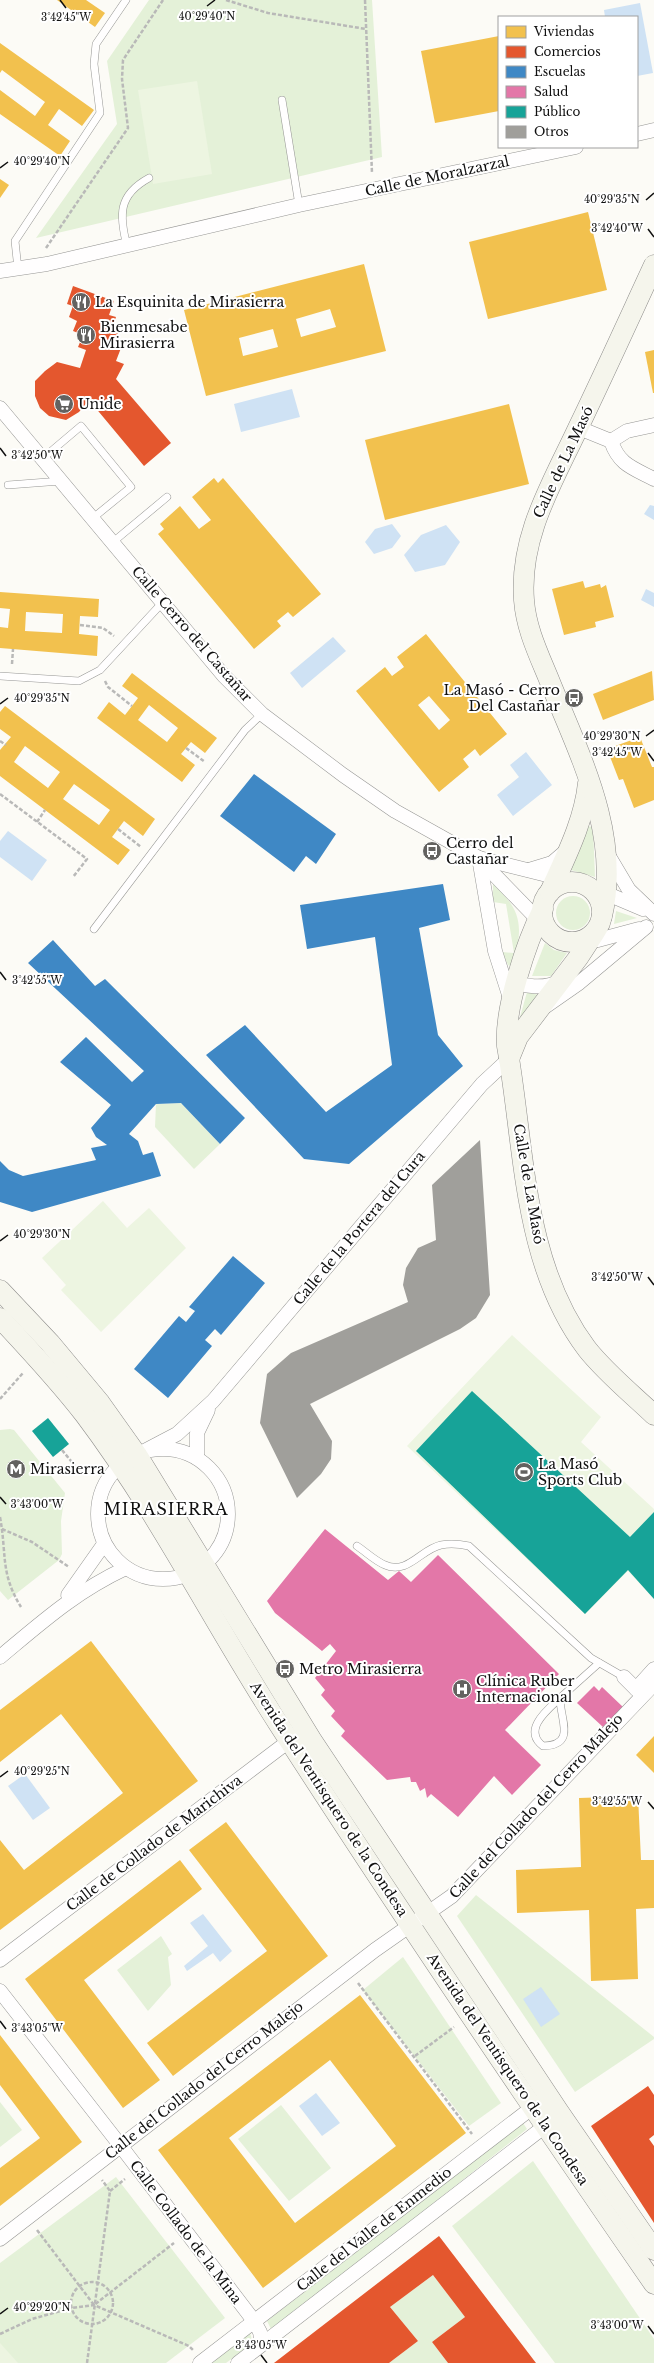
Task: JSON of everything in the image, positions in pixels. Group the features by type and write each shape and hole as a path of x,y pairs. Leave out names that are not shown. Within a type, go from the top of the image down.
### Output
{"main road":[{"name":"Calle de La Masó","path":"509,1059 518,1037 560,981 589,932 607,893 607,852 602,823 588,779 528,628 523,579 530,538 541,505 579,428 654,265"},
{"name":"Calle de La Masó","path":"588,779 583,807 569,848 557,900 509,985 506,1038 531,1213 542,1259 563,1310 588,1349 654,1415"},
{"path":"598,897 589,932 557,937 557,900 598,897"},
{"name":"Avenida del Ventisquero de la Condesa","path":"0,1290 50,1343 100,1403 137,1454 254,1686 289,1740 555,2106 654,2250"},
{"name":"Avenida del Ventisquero de la Condesa","path":"0,1318 85,1415 196,1570 311,1739 533,2107 654,2284"}],"street":[{"path":"638,134 654,130"},
{"name":"Calle de Moralzarzal","path":"6,271 127,246 299,206 571,148"},
{"name":"Calle Cerro del Castañar","path":"0,408 224,676 262,714 343,775 395,811 557,900 607,893 654,914"},
{"path":"611,441 627,431 654,425"},
{"path":"579,428 611,441 615,453 621,462 654,479"},
{"name":"Calle de La Masó","path":"522,870 535,869 552,863 569,848"},
{"path":"607,852 629,890 654,914"},
{"path":"479,858 509,985 554,985 560,981"},
{"name":"Calle Cerro del Castañar","path":"479,858 522,870 557,900"},
{"path":"589,932 650,926"},
{"path":"538,1011 579,983 650,926"},
{"name":"Calle de la Portera del Cura","path":"196,1570 168,1580 156,1580 136,1574 117,1562 104,1544 98,1523 99,1502 106,1482 120,1465 137,1454 177,1434 212,1401 482,1084 509,1059"},
{"name":"Calle de la Portera del Cura","path":"198,1458 197,1433 212,1401"},
{"path":"137,1454 149,1451 174,1450 198,1458 210,1468 219,1480 226,1495 229,1510 228,1526 223,1541 215,1554 196,1570"},
{"path":"59,1606 81,1581 104,1544"},
{"path":"0,1657 59,1606 86,1588 126,1568"},
{"name":"Calle del Collado del Cerro Malejo","path":"0,2239 92,2166 461,1888 639,1692 654,1669"},
{"path":"624,1677 639,1692"},
{"name":"Calle del Collado del Cerro Malejo","path":"639,1692 654,1684"},
{"path":"289,1740 297,1737 311,1739"},
{"name":"Calle de Collado de Marichiva","path":"0,1960 289,1740"},
{"name":"Calle Collado de la Mina","path":"0,1991 254,2321 260,2332 262,2344"},
{"name":"Calle del Valle de Enmedio","path":"201,2362 533,2107 555,2106 546,2127 238,2363"}],"lane":[{"path":"6,271 15,241 100,113 94,64 96,44 126,0"},
{"path":"282,100 299,206"},
{"path":"127,246 121,225 122,207 131,190 149,178"},
{"path":"42,459 81,426 131,487 93,518"},
{"path":"8,485 62,481"},
{"path":"113,542 167,497"},
{"path":"0,676 79,682 100,670 163,602"},
{"path":"94,929 245,730 262,714"},
{"path":"357,1546 390,1567 401,1567 415,1561 426,1551 440,1545 458,1544 469,1546 591,1658 624,1677"},
{"path":"560,1698 560,1710 566,1729 564,1737 558,1743 543,1746 537,1742 533,1733 535,1725 560,1698 599,1663"}],"path":[{"path":"44,252 128,128 122,79 123,60 162,0"},
{"path":"226,0 268,13 366,29"},
{"path":"365,0 370,164 374,190"},
{"path":"80,625 103,628 124,644"},
{"path":"100,670 108,687 132,706"},
{"path":"0,741 6,745"},
{"path":"186,748 215,769"},
{"path":"0,794 87,859 73,877"},
{"path":"37,822 45,810"},
{"path":"118,829 150,854"},
{"path":"0,1400 23,1373"},
{"path":"62,1450 80,1472"},
{"path":"0,1517 2,1529 3,1572 13,1596 21,1607"},
{"path":"2,1529 32,1542 69,1567"},
{"path":"357,1981 472,2134"},
{"path":"415,2056 454,2027"},
{"path":"87,2363 91,2324 110,2191 92,2166"},
{"path":"110,2191 138,2169"},
{"path":"27,2217 94,2305"},
{"path":"94,2305 187,2233"},
{"path":"86,2283 98,2283 108,2289 112,2294 113,2300 111,2312 101,2323 91,2324 76,2318 71,2308 71,2302 75,2290 86,2283"},
{"path":"0,2334 32,2320 71,2308 94,2305 189,2346 201,2362"}],"green space":[{"path":"149,0 372,0 382,157 36,238 117,124 107,61"},
{"path":"197,81 212,174 153,184 138,90"},
{"path":"587,826 593,827 595,877 571,870"},
{"path":"493,884 511,903 516,913 519,931 516,954 512,967 508,965 502,952 514,953 506,904 493,902"},
{"path":"573,896 585,901 590,913 585,925 573,930 561,925 556,913 561,901"},
{"path":"616,911 637,918 614,924"},
{"path":"545,943 554,950 567,953 551,976 532,976"},
{"path":"527,992 539,995 522,1017 520,1017"},
{"path":"181,1103 220,1144 194,1169 155,1127 156,1104"},
{"path":"103,1201 127,1228 149,1208 186,1248 101,1332 61,1290 66,1285 42,1258"},
{"name":"La Masó Sports Club","path":"512,1335 601,1417 581,1442 654,1509 654,1599 628,1571 585,1614 407,1446"},
{"path":"0,1430 14,1430 65,1493 61,1521 62,1554 59,1560 8,1600 0,1591"},
{"path":"476,1895 654,2037 654,2039 575,2092 457,1916"},
{"path":"161,1936 172,1954 168,1957 171,1985 148,2011 117,1970"},
{"path":"403,1957 501,2103 469,2126 363,1990"},
{"path":"0,2102 22,2130 0,2147"},
{"path":"281,2105 331,2168 289,2201 238,2139"},
{"path":"523,2123 527,2129 272,2331 267,2321"},
{"path":"533,2161 654,2339 654,2363 555,2363 452,2226"},
{"path":"116,2177 225,2318 166,2363 0,2363 0,2263"},
{"path":"433,2275 465,2317 432,2342 448,2363 389,2363 418,2341 390,2307"},
{"path":"250,2333 252,2340 250,2345 226,2363 210,2363"},
{"path":"0,2343 18,2363 0,2363"}],"water":[{"path":"640,3 653,73 638,76 638,16 605,16 604,10"},
{"path":"292,389 300,417 241,432 234,404"},
{"path":"650,505 654,506 654,520 644,514"},
{"path":"392,524 401,536 392,548 374,554 365,542 375,529"},
{"path":"446,525 460,542 445,565 415,572 404,555 421,535"},
{"path":"646,589 654,593 654,607 641,600"},
{"path":"333,637 346,651 302,688 290,673"},
{"path":"526,752 552,785 513,816 497,795 519,777 510,765"},
{"path":"8,831 47,860 32,881 0,857 0,841"},
{"path":"25,1774 50,1808 33,1820 8,1786"},
{"path":"203,1914 232,1951 220,1962 213,1953 187,1971 184,1966 208,1946 190,1923"},
{"path":"541,1987 560,2014 541,2027 523,1999"},
{"path":"316,2093 340,2123 322,2136 299,2106"}],"building: Viviendas":[{"path":"57,0 86,0 105,13 95,27"},
{"path":"498,36 498,111 435,123 421,51"},
{"path":"0,43 94,110 82,126 59,109 48,125 70,141 60,156 0,114 0,90 35,116 45,102 2,70 0,73"},
{"path":"0,179 9,185 0,198"},
{"path":"588,212 607,290 488,319 469,242"},
{"path":"364,264 386,351 206,396 184,310","holes":["330,309 336,327 301,337 296,319","273,329 278,347 243,356 239,338"]},
{"path":"654,350 654,393 653,393 645,352"},
{"path":"509,404 529,484 385,520 365,440"},
{"path":"214,478 218,483 223,478 321,594 293,617 288,612 277,621 281,626 254,649 158,534 164,529 160,524 180,506 199,529 211,520 192,497"},
{"path":"583,581 585,588 600,584 601,588 606,585 614,617 595,622 596,627 564,635 552,589"},
{"path":"0,592 99,599 98,617 80,616 79,634 98,636 97,656 0,648 0,627 8,628 10,609 0,608","holes":["26,612 63,614 62,633 25,631"]},
{"path":"426,634 507,734 480,756 475,749 463,759 469,767 439,792 356,691 385,667 392,676 404,667 397,657","holes":["429,696 450,720 439,730 418,705"]},
{"path":"652,671 654,700 603,720 593,694"},
{"path":"132,673 217,738 205,753 191,742 181,754 195,765 182,782 97,718 109,702 125,715 138,698 122,686","holes":["149,705 178,728 167,742 138,720"]},
{"path":"5,706 155,819 143,836 124,821 112,837 130,850 118,865 0,776 0,750 11,737 0,729 0,712","holes":["25,746 60,772 48,788 14,762","74,784 110,810 99,825 63,799"]},
{"path":"640,737 652,767 654,767 654,800 634,808 623,779 619,780 607,749"},
{"path":"91,1641 198,1781 0,1930 0,1840 24,1870 123,1793 61,1714 0,1762 0,1710"},
{"path":"654,1736 654,1773 636,1755"},
{"path":"638,1796 641,1860 654,1860 654,1908 636,1909 638,1979 591,1981 589,1910 517,1913 516,1870 581,1867 579,1798"},
{"path":"226,1822 328,1956 173,2076 147,2043 267,1951 189,1850"},
{"path":"180,1860 202,1889 84,1980 160,2080 123,2108 25,1979"},
{"path":"360,1995 466,2133 263,2288 158,2150","holes":["330,2060 396,2146 295,2223 229,2138"]},
{"path":"0,2035 82,2142 0,2206 0,2168 40,2138 0,2085"}],"building: Comercios":[{"path":"73,286 114,301 109,315 116,317 111,330 118,333 113,346 121,348 116,361 124,364 116,379 171,443 144,466 89,400 79,412 66,420 49,416 40,408 35,396 35,381 57,362 80,368 86,350 78,347 83,335 73,331 77,321 69,317 73,306 67,304"},
{"path":"648,2086 654,2095 654,2135 649,2139 654,2146 654,2223 591,2126"},
{"path":"439,2236 536,2363 448,2363 432,2342 465,2317 433,2275 390,2307 418,2341 389,2363 274,2363"}],"building: Escuelas":[{"path":"254,774 336,834 316,864 306,856 294,872 220,816"},
{"path":"443,884 450,920 419,928 438,1035 463,1066 349,1164 304,1159 206,1055 245,1025 326,1112 392,1065 375,937 307,949 300,905"},
{"path":"53,940 95,986 105,979 245,1118 220,1144 181,1103 156,1104 129,1134 138,1141 143,1155 153,1152 161,1176 32,1212 0,1202 0,1161 9,1170 23,1176 96,1160 91,1148 107,1145 96,1137 91,1128 111,1105 60,1062 86,1037 132,1082 144,1071 28,963"},
{"path":"233,1256 265,1283 221,1335 215,1329 205,1340 212,1346 168,1398 134,1369 179,1316 186,1322 195,1311 189,1307"}],"building: Salud":[{"path":"325,1529 388,1580 399,1571 411,1582 438,1555 559,1674 505,1730 541,1765 512,1795 494,1776 458,1817 431,1794 427,1798 425,1788 420,1791 416,1782 411,1782 410,1777 387,1780 341,1736 345,1731 331,1716 335,1711 321,1695 325,1690 315,1678 336,1651 330,1644 322,1651 275,1613 267,1601"},
{"path":"594,1686 599,1691 602,1687 623,1707 603,1727 577,1703"}],"building: Público":[{"name":"La Masó Sports Club","path":"472,1391 630,1537 654,1512 654,1599 628,1570 585,1614 416,1451"},
{"name":"Mirasierra","path":"48,1418 69,1444 53,1457 32,1431"}],"building: Otros":[{"path":"480,1140 490,1295 476,1318 460,1329 310,1404 332,1441 331,1459 321,1474 297,1498 260,1423 267,1374 291,1353 408,1302 403,1285 406,1268 418,1248 436,1240 432,1185"}],"place":[{"name":"La Esquinita de Mirasierra","path":"81,302"},
{"name":"Bienmesabe Mirasierra","path":"86,335"},
{"name":"Unide","path":"64,404"},
{"name":"La Masó - Cerro Del Castañar","path":"574,698"},
{"name":"Cerro del Castañar","path":"432,851"},
{"name":"Mirasierra","path":"16,1469"},
{"name":"La Masó Sports Club","path":"524,1472"},
{"name":"Metro Mirasierra","path":"285,1669"},
{"name":"Clínica Ruber Internacional","path":"462,1689"}],"district":[{"name":"MIRASIERRA","path":"166,1509"}]}
